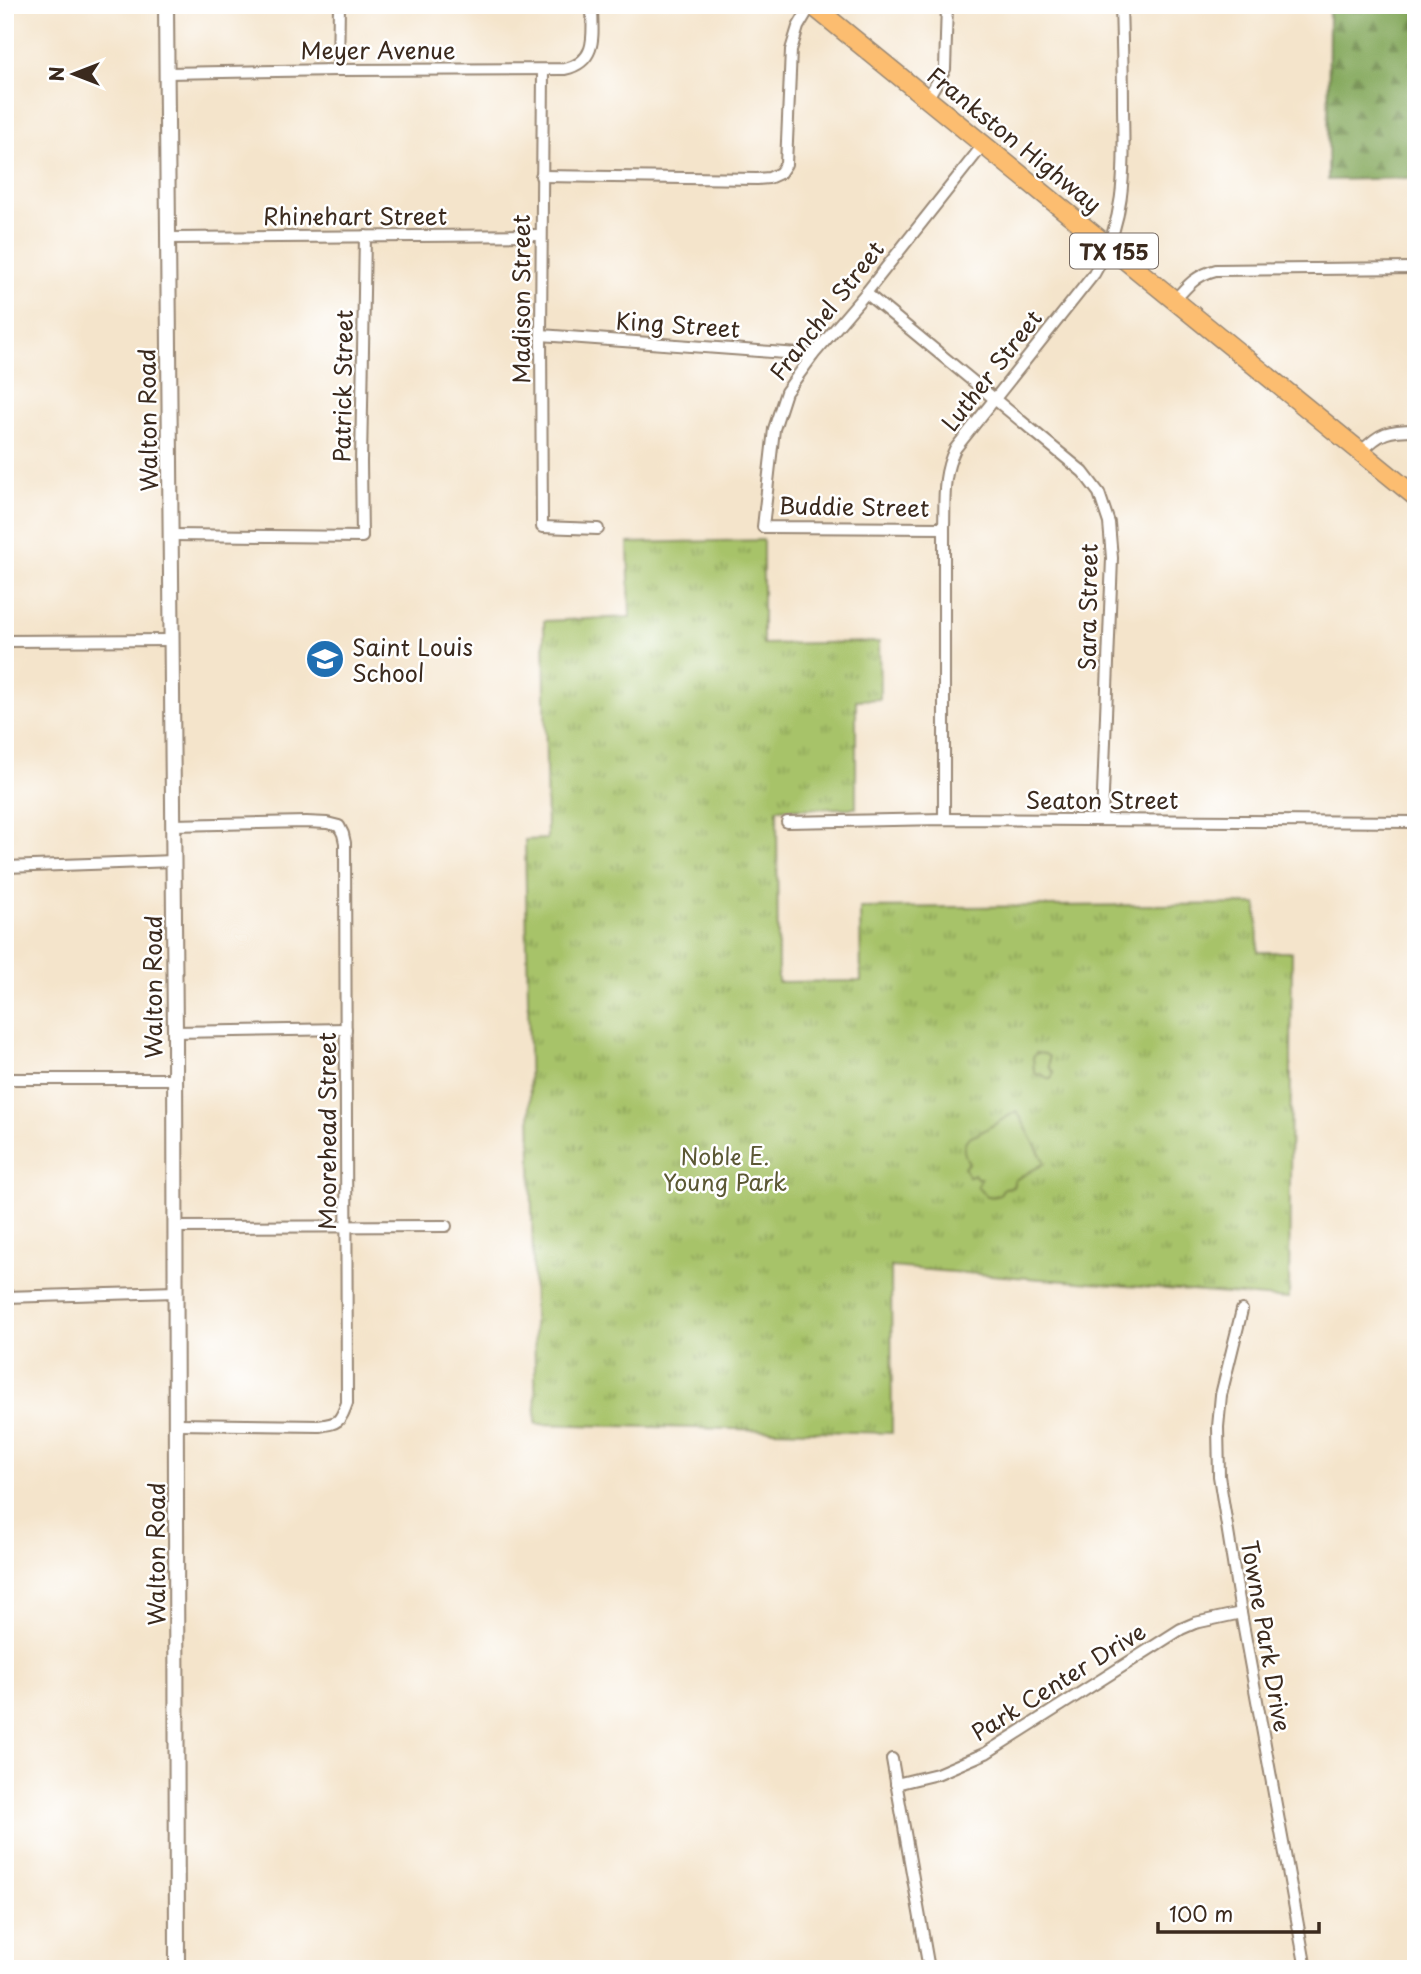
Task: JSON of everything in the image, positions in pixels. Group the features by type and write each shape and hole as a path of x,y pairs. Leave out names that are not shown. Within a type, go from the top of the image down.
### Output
{"main road":[{"name":"Frankston Highway","path":"812,5 1416,496"}],"street":[{"name":"Walton Road","path":"166,5 175,1032 177,1969"},
{"path":"338,70 339,5"},
{"name":"Meyer Avenue","path":"167,73 565,69 576,67 586,59 592,45 592,5"},
{"path":"541,176 757,179 780,173 786,164 788,146 790,50 798,27 812,5"},
{"path":"927,99 945,69 947,5"},
{"name":"Luther Street","path":"944,819 944,528 948,464 955,449 1094,274 1109,248 1121,205 1124,176 1121,5"},
{"name":"Madison Street","path":"543,70 542,527 598,529"},
{"name":"Franchel Street","path":"763,527 774,429 779,407 790,386 983,145"},
{"name":"Rhinehart Street","path":"168,238 541,234"},
{"name":"Patrick Street","path":"171,535 362,537 365,236"},
{"path":"1174,301 1193,280 1207,272 1416,268"},
{"name":"Sara Street","path":"866,293 1083,472 1099,493 1109,523 1112,558 1102,820"},
{"name":"King Street","path":"541,335 813,355"},
{"path":"1362,452 1373,439 1385,433 1393,430 1416,430"},
{"name":"Buddie Street","path":"763,527 944,528"},
{"path":"5,641 172,640"},
{"name":"Seaton Street","path":"787,822 944,819 1416,822"},
{"name":"Moorehead Street","path":"173,825 327,823 339,826 345,843 347,1404 341,1419 334,1424 319,1426 177,1424"},
{"path":"5,867 174,861"},
{"path":"175,1032 346,1028"},
{"path":"5,1079 175,1079"},
{"path":"176,1227 446,1226"},
{"path":"5,1297 176,1292"},
{"name":"Towne Park Drive","path":"1242,1310 1221,1395 1218,1447 1221,1492 1306,1969"},
{"name":"Park Center Drive","path":"896,1784 937,1774 986,1753 1187,1625 1241,1613"},
{"path":"892,1759 929,1969"}],"green space":[{"path":"1329,5 1416,5 1416,178 1328,180"},
{"name":"Noble E. Young Park","path":"763,540 763,644 879,642 880,699 856,700 856,808 777,809 778,982 861,981 860,908 1257,904 1258,952 1292,952 1289,1299 891,1267 892,1433 536,1424 525,840 547,839 544,621 630,617 628,543"},
{"path":"1036,1053 1049,1057 1049,1067 1054,1073 1051,1079 1034,1072 1033,1057"},
{"path":"1017,1111 1045,1163 1015,1180 1013,1187 1004,1188 999,1195 992,1197 977,1186 981,1178 974,1174 969,1177 964,1167 969,1163 964,1145 971,1136"}],"place":[{"name":"Saint Louis School","path":"325,659"}]}
